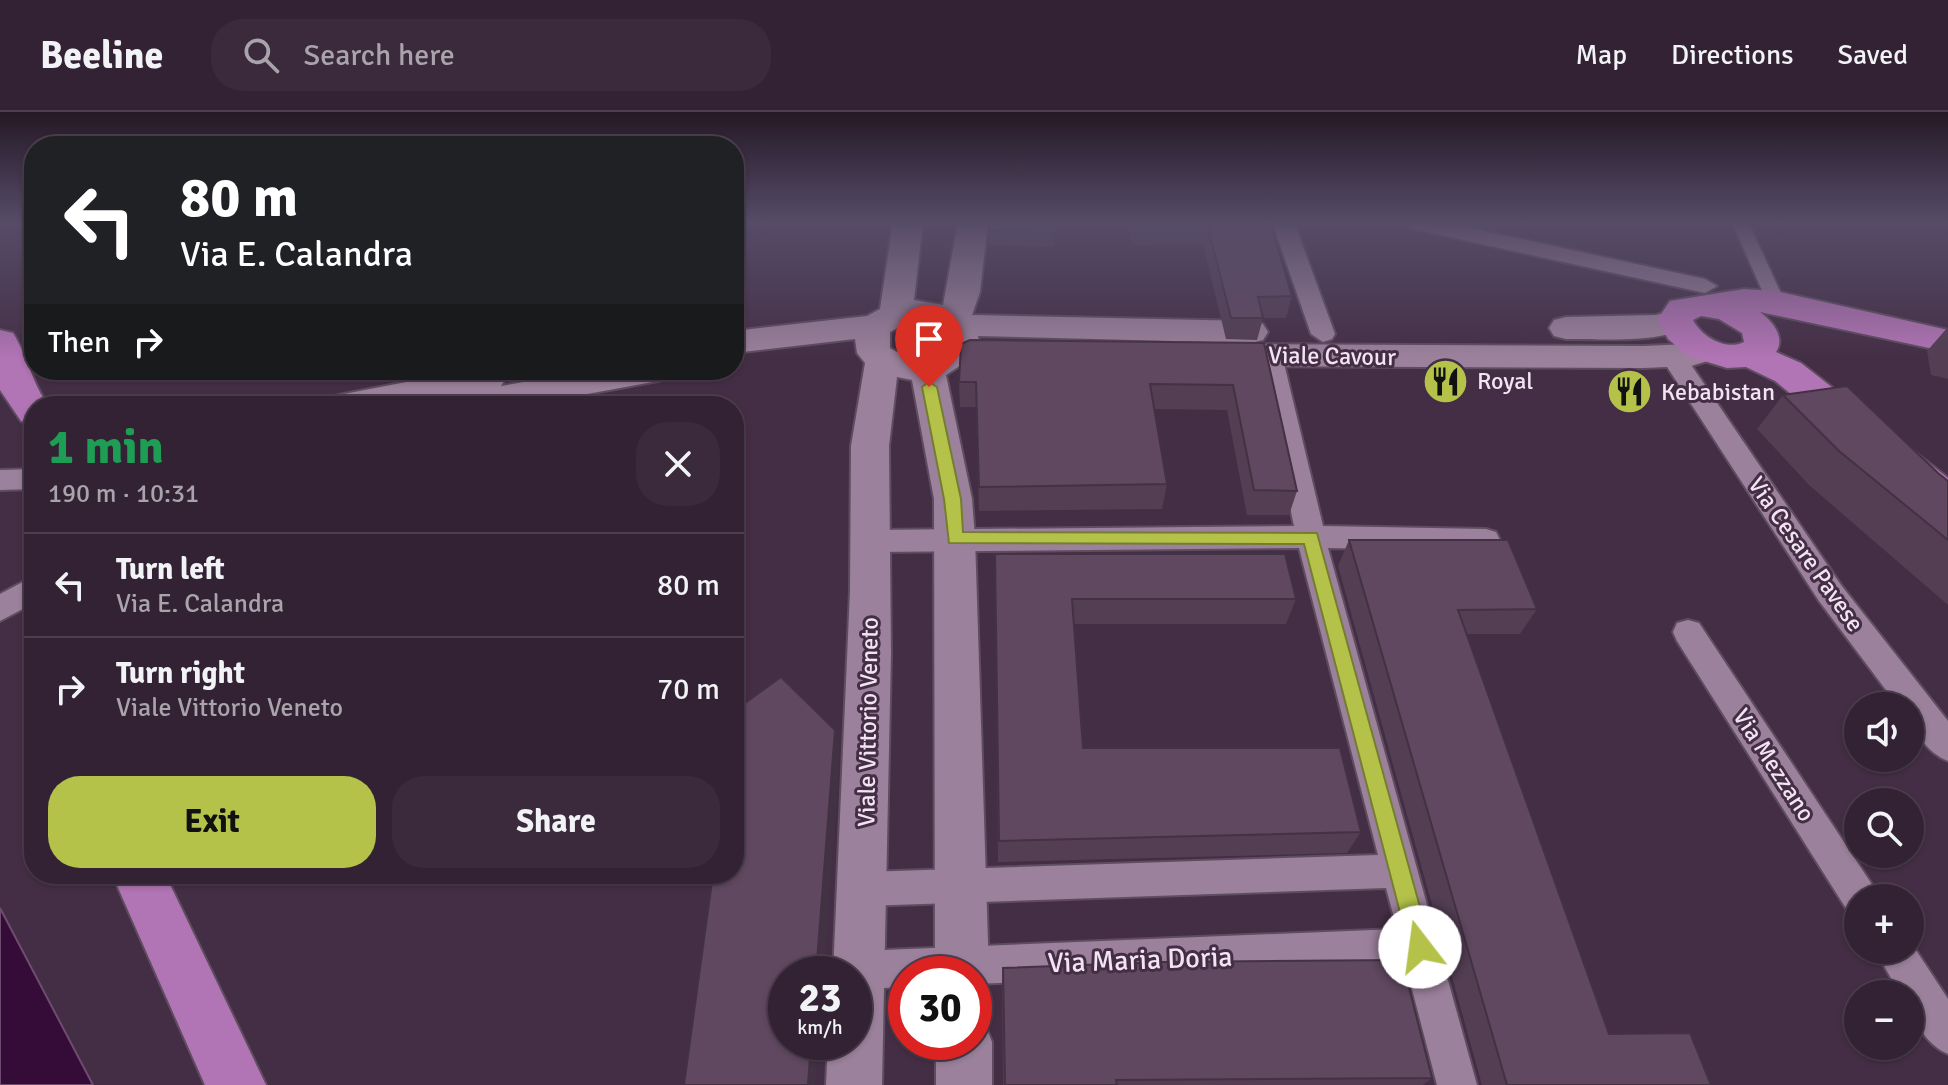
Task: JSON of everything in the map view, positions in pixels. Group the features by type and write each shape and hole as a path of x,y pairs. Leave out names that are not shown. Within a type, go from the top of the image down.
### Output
{"main road":[{"name":"Viale Vittorio Veneto","path":"861,956 873,541 872,428 882,338 898,267"},
{"path":"962,956 949,341 964,292 967,267"},
{"path":"1710,296 1752,323 1756,347 1948,500"},
{"path":"1815,313 1789,319 1756,347 1729,356 1689,353 1675,320 1682,309 1710,296 1776,302 1948,341"},
{"path":"744,356 882,338 927,310 949,341"},
{"name":"Viale Cavour","path":"949,341 1615,328 1661,326 1675,320"},
{"path":"882,338 896,367 949,341"},
{"path":"744,342 882,338"},
{"path":"0,341 24,402"},
{"name":"Viale Cavour","path":"949,341 1270,355 1689,353"},
{"path":"396,396 480,380"},
{"path":"511,396 602,380"},
{"path":"143,884 236,1085"},
{"name":"Viale Vittorio Veneto","path":"854,1085 855,1060"},
{"path":"964,1060 964,1085"}],"street":[{"path":"1299,267 1323,334"},
{"path":"1595,267 1710,296"},
{"path":"1760,267 1776,302"},
{"name":"Via Cesare Pavese","path":"1689,353 1830,593 1948,746"},
{"path":"1270,355 1311,537 1457,1085"},
{"path":"0,480 24,479"},
{"path":"873,541 1311,537 1486,540"},
{"path":"0,609 24,594"},
{"name":"Via Mezzano","path":"1688,632 1851,884"},
{"path":"864,889 1400,871"},
{"name":"Via Maria Doria","path":"992,968 1420,947"},
{"path":"1903,964 1948,1034"}],"shaded area":[{"path":"0,908 93,1085 0,1085"}],"building":[{"path":"1218,267 1283,267 1292,296 1258,297 1263,318 1231,318"},
{"path":"970,340 1264,343 1297,491 1254,490 1233,385 1150,384 1167,484 979,487 976,382 959,382 961,344"},
{"path":"1847,386 1948,481 1948,540 1839,451 1783,395"},
{"path":"1349,540 1508,540 1537,609 1458,610 1609,1034 1690,1033 1711,1085 1507,1085"},
{"path":"995,554 1285,554 1296,599 1072,599 1083,748 1340,748 1361,832 999,841"},
{"path":"781,677 835,730 817,956 768,956 768,1060 810,1060 808,1085 684,1085 712,884 744,884 744,704"},
{"path":"1402,960 1432,1078 1116,1080 1117,1085 1005,1085 1003,968 1163,962"}],"place":[{"name":"Royal","path":"1446,381"},
{"name":"Kebabistan","path":"1630,392"}],"route":[{"path":"929,387 953,499 955,538 1311,537 1420,947"}]}
